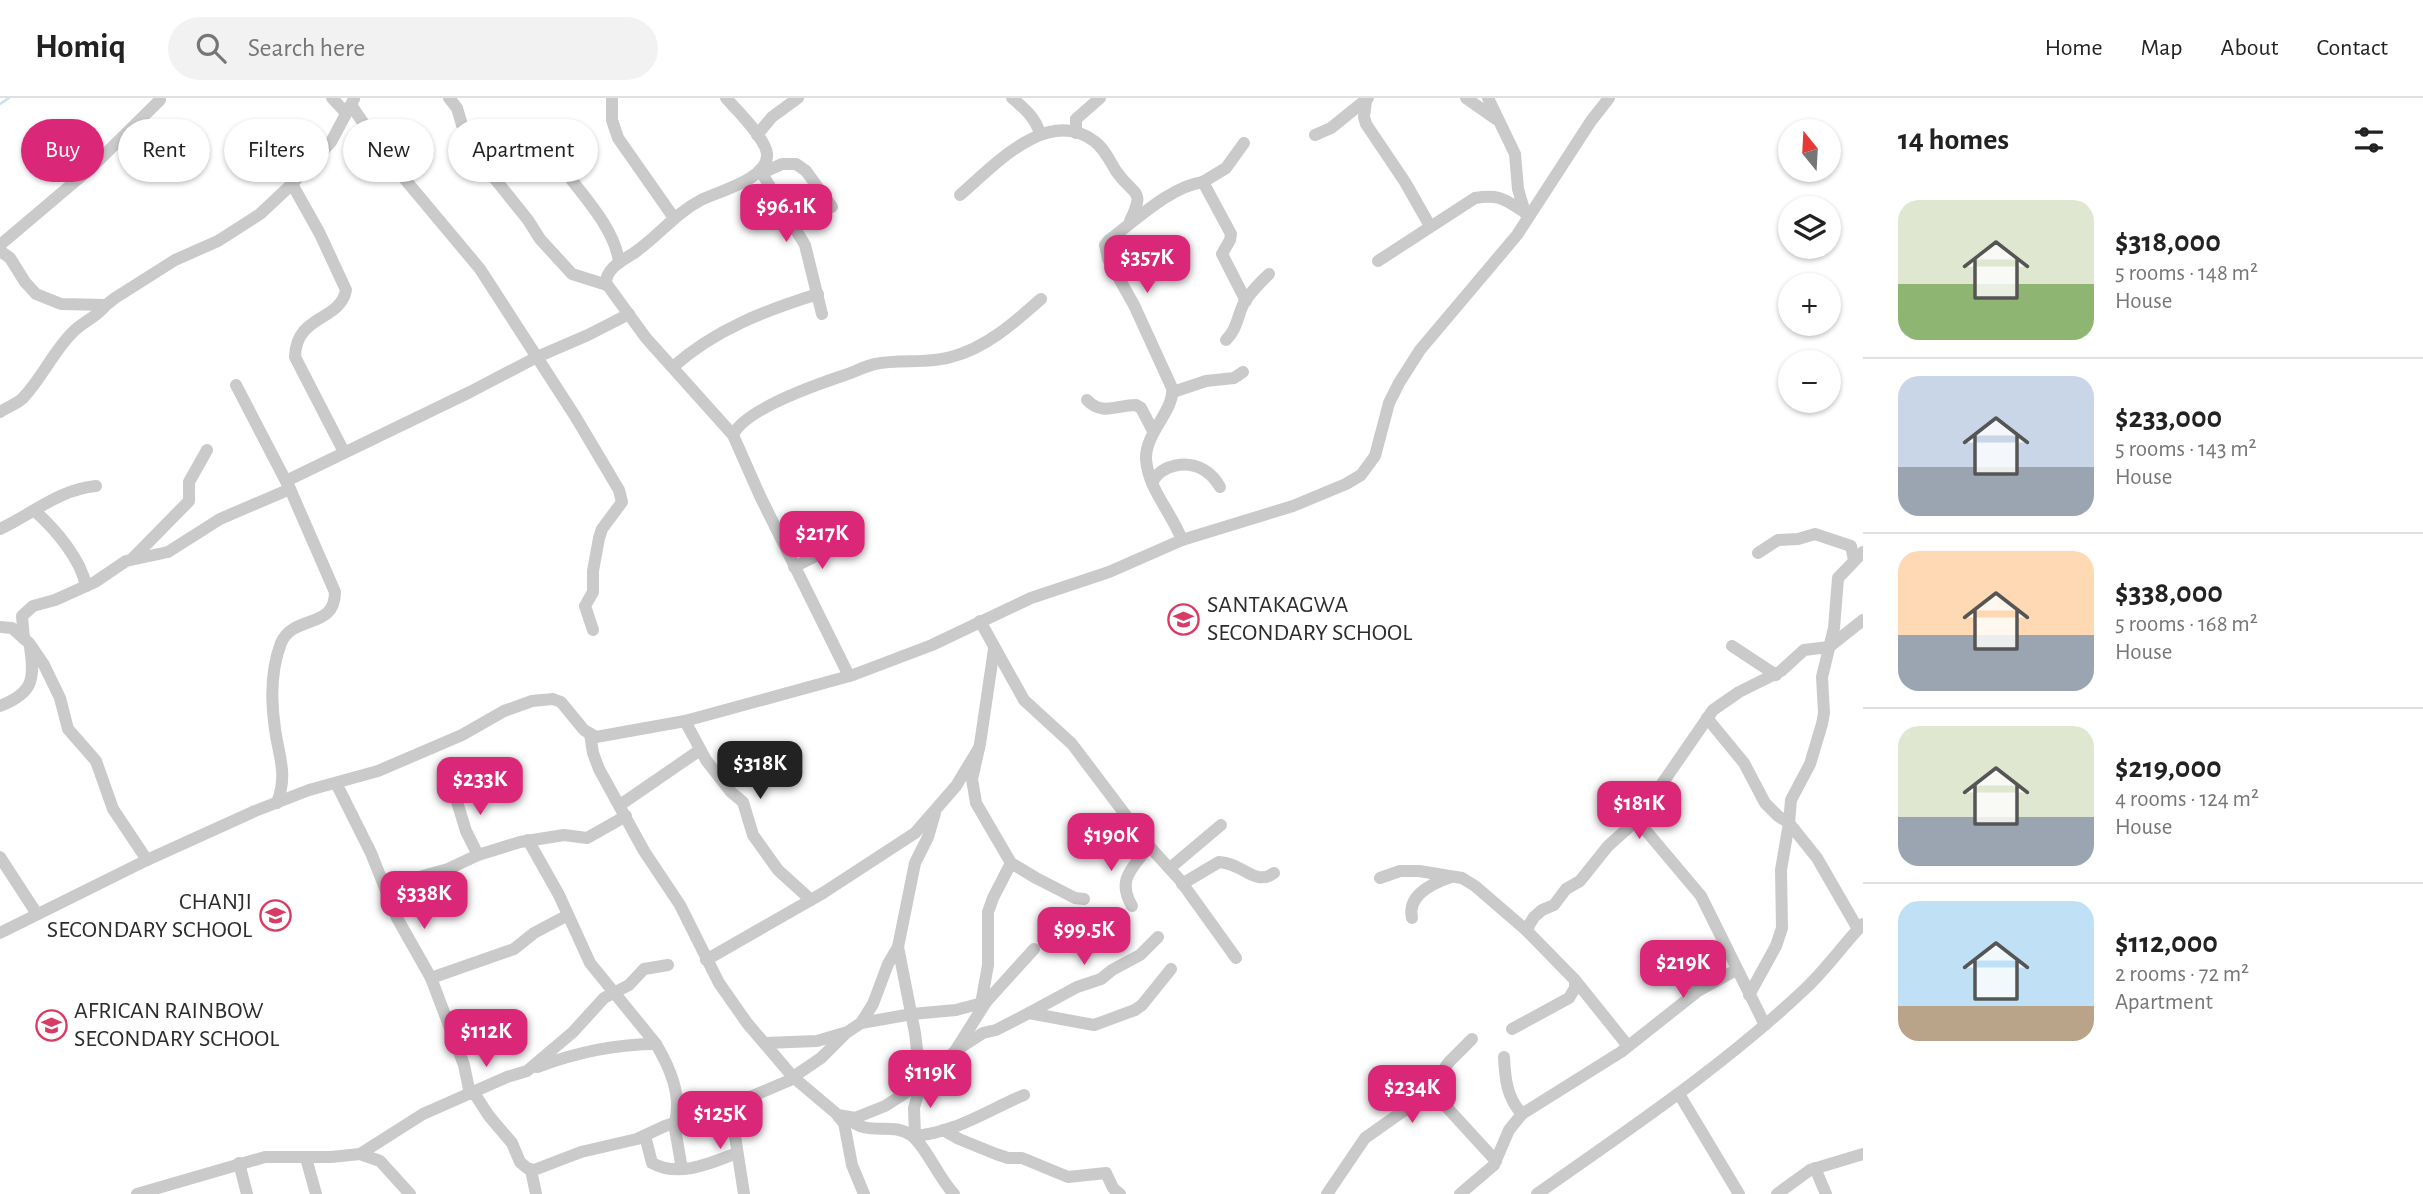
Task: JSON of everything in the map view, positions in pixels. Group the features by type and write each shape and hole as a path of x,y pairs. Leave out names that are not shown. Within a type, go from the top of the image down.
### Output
{"street":[{"path":"332,98 350,105 388,159 480,269 589,439 622,497 619,507 609,518 598,538 593,592 585,606 593,630"},
{"path":"449,98 457,108 462,125 479,159 540,239 572,274 607,285 646,338 733,435 849,676"},
{"path":"612,98 612,120 618,138 674,218"},
{"path":"726,98 765,147 767,155 761,172"},
{"path":"757,135 772,117 798,98"},
{"path":"1012,98 1026,109 1040,134"},
{"path":"1076,132 1076,119 1100,98"},
{"path":"1466,98 1499,122"},
{"path":"1488,98 1517,160 1518,189 1526,216"},
{"path":"0,933 147,860 277,803 378,771 462,735 504,711 532,701 553,699 561,702 590,734 596,737 685,721 849,676 932,645 1031,598 1109,572 1182,540 1293,506 1346,484 1361,474 1375,456 1389,403 1408,368 1446,317 1496,261 1609,98"},
{"path":"1367,99 1364,117 1366,124 1430,226"},
{"path":"1315,135 1331,128 1367,99"},
{"path":"0,245 91,168 160,100"},
{"path":"0,412 22,399 61,344 80,324 175,260 218,241 260,214 331,142 350,105"},
{"path":"960,195 1024,142 1040,134 1059,130 1076,132 1100,146 1138,198 1139,202 1128,225"},
{"path":"1173,392 1134,305 1105,251 1109,240 1180,189 1203,182 1226,168 1244,143"},
{"path":"607,285 607,274 619,262 649,242 674,218 703,199 782,164 796,164 806,171 832,207"},
{"path":"761,172 802,238 822,314"},
{"path":"574,182 605,226 616,246 619,262"},
{"path":"1203,182 1231,234 1222,254 1245,301"},
{"path":"292,184 320,234 346,290 340,303 303,330 295,349 295,357 344,452"},
{"path":"1378,261 1475,198 1498,196 1526,216"},
{"path":"0,251 10,258 36,294 61,304 105,306"},
{"path":"1226,340 1236,330 1237,318 1245,301 1269,274"},
{"path":"673,367 687,354 746,320 772,308 818,294"},
{"path":"733,435 736,428 745,421 790,395 816,384 875,364 950,358 975,347 1006,330 1041,299"},
{"path":"0,706 14,700 29,688 33,665 21,622 26,611 33,606 55,600 95,582 116,566 132,559 173,550 220,519 288,485 344,452 629,314"},
{"path":"1182,540 1153,483 1146,459 1153,431 1173,392 1206,381 1234,378 1243,372"},
{"path":"236,385 288,485 334,585 335,600 329,612 292,629 280,646 273,686 275,730 283,768 283,786 277,803"},
{"path":"1087,400 1095,408 1104,410 1136,405 1141,408 1153,431"},
{"path":"132,559 189,501 189,482 207,450"},
{"path":"1153,483 1156,474 1163,470 1195,465 1210,474 1220,486"},
{"path":"0,529 76,489 96,486"},
{"path":"35,510 71,552 81,568 86,586"},
{"path":"1749,995 1776,946 1782,928 1782,863 1791,800 1810,764 1822,724 1822,677 1836,613 1838,578 1858,556 1851,546 1821,535 1778,540 1758,552"},
{"path":"794,566 836,546"},
{"path":"1526,930 1534,916 1554,905 1566,889 1580,881 1608,846 1637,820 1707,718 1721,703 1776,675 1804,650 1829,647 1863,620"},
{"path":"980,621 1024,700 1072,744 1149,846 1170,868 1236,958"},
{"path":"0,627 12,628 27,641 44,665 54,684 68,729 93,756 113,809 147,860"},
{"path":"1732,646 1776,675"},
{"path":"994,649 972,779 973,791 982,814 1012,863 1036,878 1084,900"},
{"path":"1537,1194 1679,1094 1765,1026 1814,981 1861,927 1817,858 1789,823 1765,803 1744,763 1707,718"},
{"path":"685,721 700,750 723,783 743,802 753,835 778,870 811,900"},
{"path":"590,734 599,769 644,851 680,905 706,960 725,991 794,1077 843,1117 861,1128 892,1129 914,1136 943,1130 1024,1095"},
{"path":"706,960 811,900 915,833 956,786 979,748"},
{"path":"386,891 448,869 478,855 528,840 564,835 587,838 700,750"},
{"path":"336,783 371,853 397,918 431,978 464,1065 472,1094 512,1143 520,1162 531,1170 536,1194"},
{"path":"454,792 478,855"},
{"path":"861,1023 873,1004 888,964 898,947 915,863 928,837 936,811"},
{"path":"1637,820 1700,895 1765,1026"},
{"path":"1170,868 1220,825"},
{"path":"528,840 590,963 656,1044 677,1095 678,1111 674,1122 682,1169"},
{"path":"1132,906 1125,895 1125,883 1149,846"},
{"path":"0,857 37,914"},
{"path":"1182,884 1219,862 1243,869 1258,878 1267,878 1274,873"},
{"path":"984,1003 988,965 988,912 1012,863"},
{"path":"1380,878 1408,870 1462,878 1475,886 1526,930 1575,980 1628,1046"},
{"path":"1412,918 1413,904 1425,888 1451,876"},
{"path":"431,978 514,949 534,933 568,915"},
{"path":"843,1117 869,1114 921,1083 955,1051 983,1033 996,1030 1077,987 1101,979 1140,955 1158,937"},
{"path":"898,947 912,1014 921,1083 914,1108 914,1136 943,1189 954,1194"},
{"path":"955,1051 984,1003 1034,948"},
{"path":"527,1071 573,1032 598,1003 629,985 644,969 668,965"},
{"path":"1029,1013 1094,1025 1104,1023 1142,1005 1171,969"},
{"path":"1460,1194 1496,1161 1509,1130 1522,1114 1628,1046 1712,982 1736,970"},
{"path":"1670,971 1686,984 1712,982"},
{"path":"1512,1029 1569,998 1575,988 1575,980"},
{"path":"765,1043 817,1041 846,1032 861,1023 957,1010 984,1003"},
{"path":"531,1170 581,1152 645,1136 674,1122 730,1104 794,1077 821,1058 846,1032"},
{"path":"1327,1194 1365,1138 1431,1090 1449,1062 1472,1039"},
{"path":"360,1154 389,1138 411,1121 507,1077 567,1056 656,1044"},
{"path":"1504,1057 1507,1087 1512,1101 1522,1114"},
{"path":"1431,1090 1496,1161"},
{"path":"1679,1094 1739,1194"},
{"path":"730,1104 744,1194"},
{"path":"843,1117 852,1165 864,1194"},
{"path":"943,1130 996,1154 1008,1158 1022,1158 1068,1177 1106,1173 1113,1188 1120,1194"},
{"path":"645,1136 652,1163 662,1167 682,1169 700,1166 737,1153"},
{"path":"136,1194 160,1191 239,1163 265,1157 306,1158 360,1154 380,1161 410,1194"},
{"path":"1777,1194 1815,1168 1863,1154"},
{"path":"306,1158 316,1194"},
{"path":"239,1163 247,1194"},
{"path":"1815,1168 1826,1194"}],"waterway":[{"path":"0,104 9,98"}],"place":[{"name":"SANTAKAGWA SECONDARY SCHOOL","path":"1184,619"},
{"name":"CHANJI SECONDARY SCHOOL","path":"275,916"},
{"name":"AFRICAN RAINBOW SECONDARY SCHOOL","path":"51,1025"}]}
